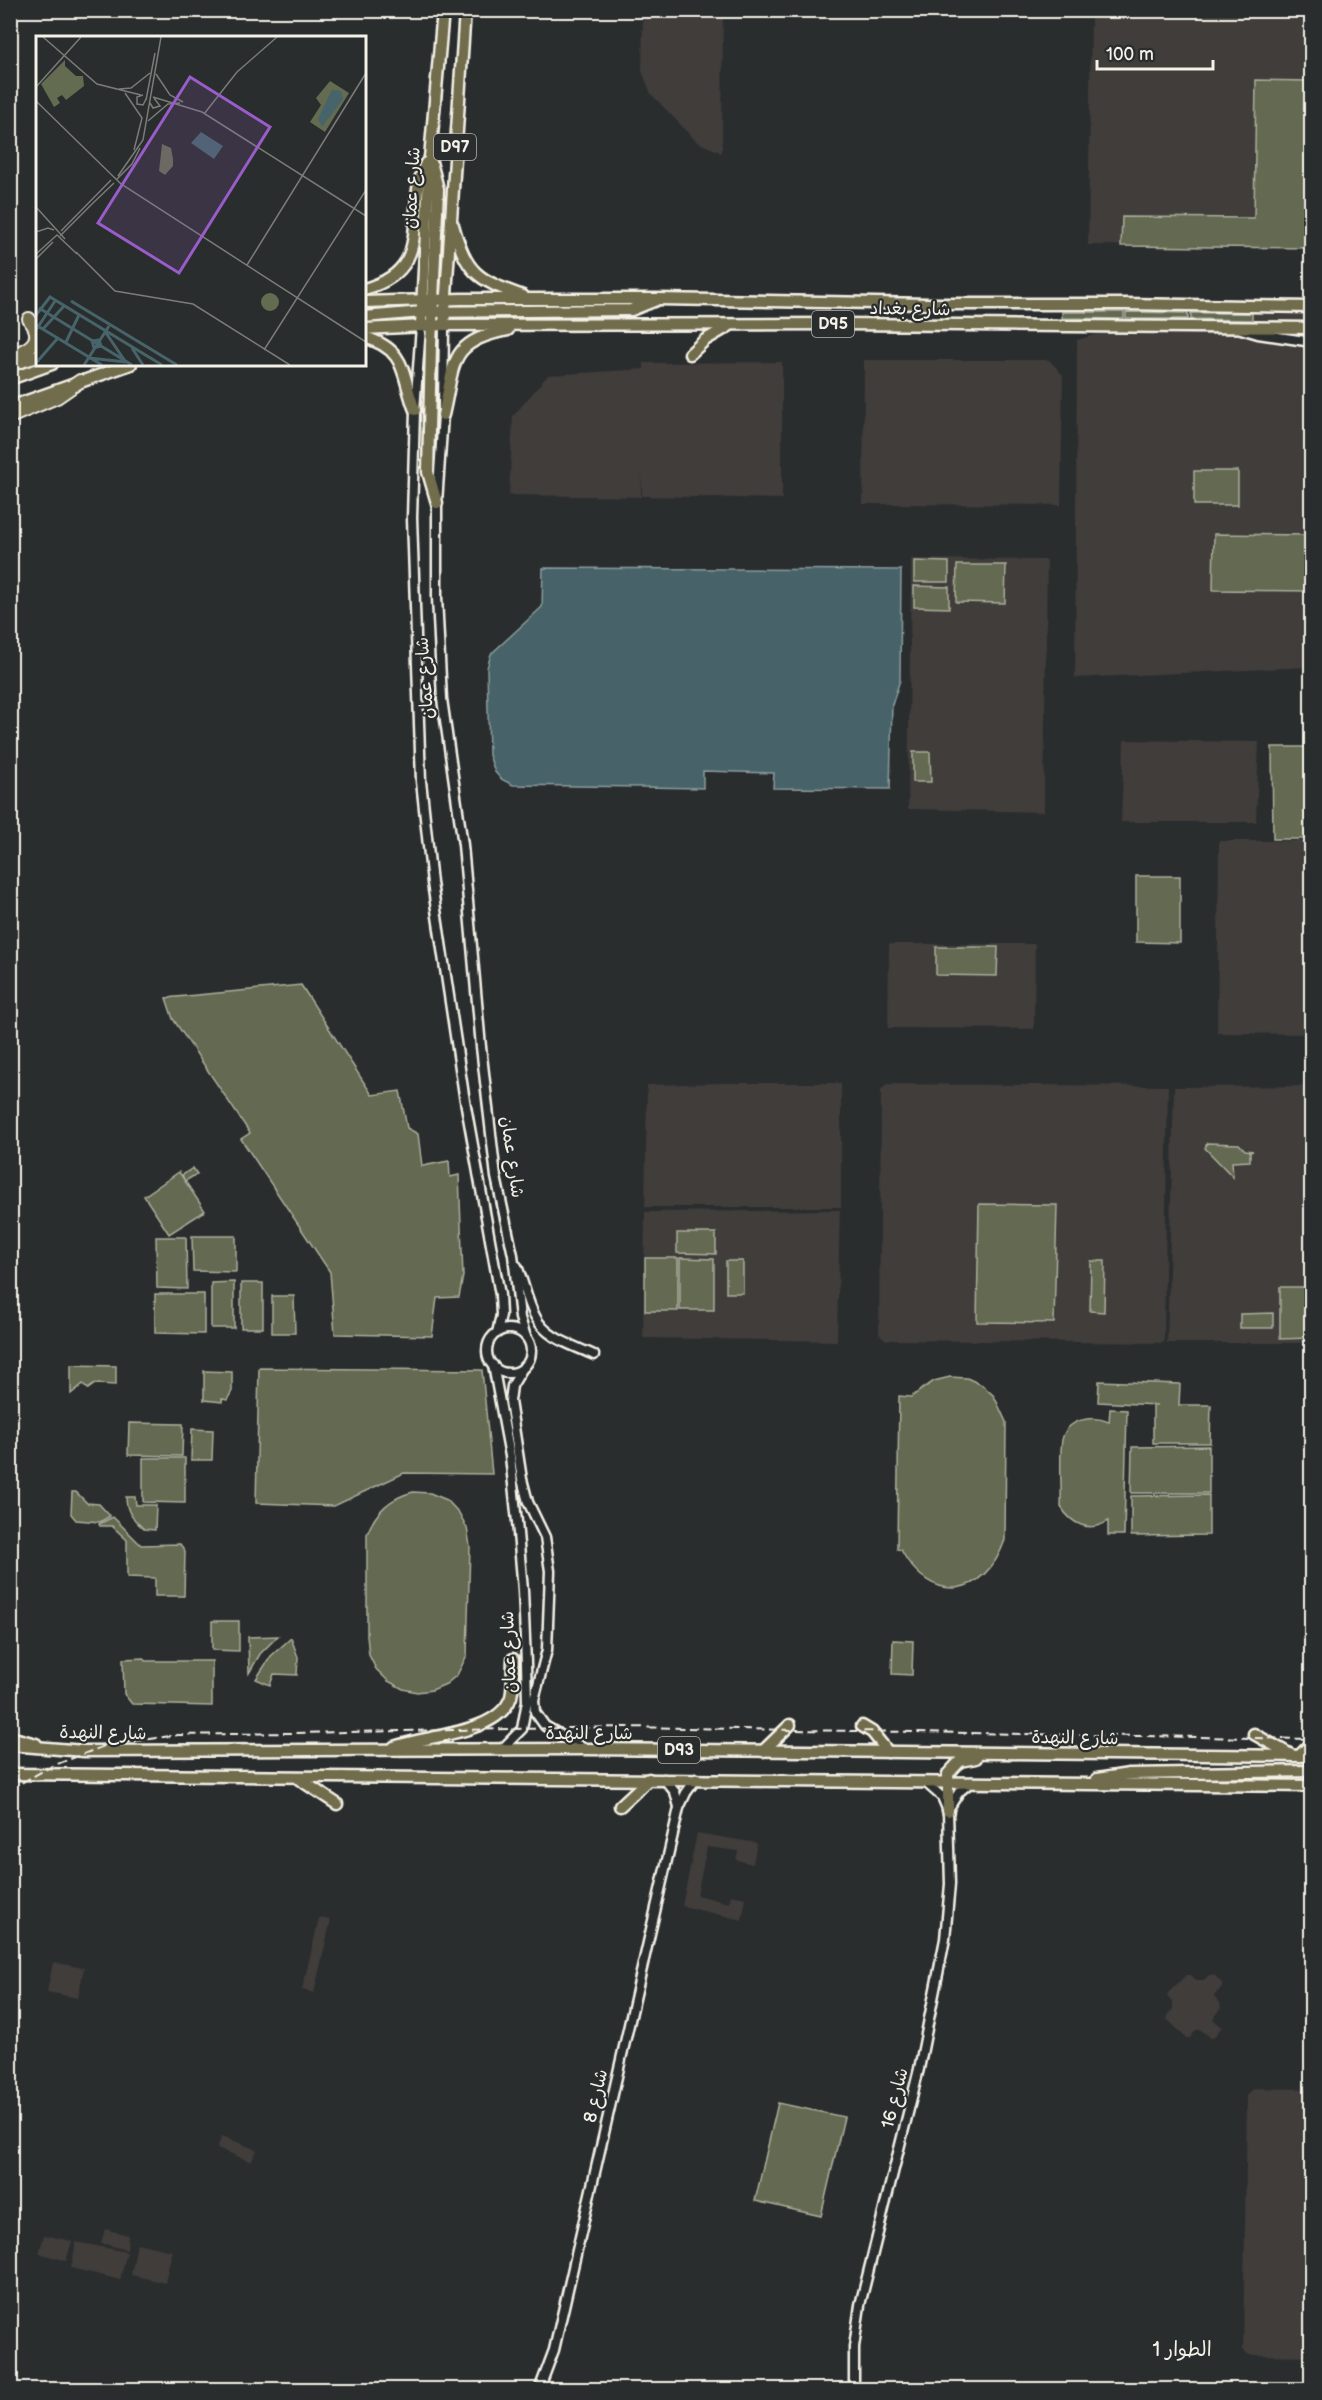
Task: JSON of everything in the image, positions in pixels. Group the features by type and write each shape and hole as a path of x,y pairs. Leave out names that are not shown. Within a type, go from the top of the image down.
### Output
{"highway":[{"path":"29,319 36,331"},
{"path":"10,355 24,351 36,340"},
{"path":"10,364 36,357"},
{"path":"10,417 65,393 80,381"}],"main road":[{"name":"شارع عمان","path":"430,158 443,10"},
{"name":"شارع عمان","path":"432,326 434,299 450,217 465,10"},
{"path":"366,288 395,275 409,256 415,236 420,178 430,158"},
{"path":"430,158 438,189 434,299"},
{"path":"450,217 459,247 470,269 492,285 529,298"},
{"name":"شارع بغداد","path":"366,302 529,298 1311,307"},
{"name":"شارع عمان","path":"432,326 434,299"},
{"path":"366,317 433,312 631,310 659,299"},
{"path":"690,354 712,335 735,324"},
{"name":"شارع بغداد","path":"366,329 432,326 735,324 1311,328"},
{"path":"442,415 451,370 465,348 487,334 526,325"},
{"path":"432,326 428,472 437,503"},
{"path":"366,339 388,349 398,359 405,374 415,410"},
{"path":"10,379 46,366"},
{"path":"10,407 125,366"},
{"path":"387,1750 419,1739 483,1724 495,1718 505,1708 511,1696 513,1659"},
{"path":"763,1751 790,1725"},
{"path":"862,1726 874,1735 888,1752"},
{"path":"1254,1734 1296,1756 1311,1743"},
{"path":"10,1737 26,1740 47,1749"},
{"name":"شارع النهدة","path":"10,1745 84,1751 587,1749 1311,1756"},
{"path":"948,1811 947,1781 951,1769 966,1759 1088,1760 1120,1755"},
{"path":"1076,1784 1129,1774 1311,1771"},
{"name":"D93","path":"10,1774 1311,1786"},
{"path":"296,1778 337,1804"},
{"path":"620,1806 649,1779"}],"street":[{"name":"شارع عمان","path":"432,326 415,410 412,518 421,781 432,883 464,1095 500,1295 501,1315 497,1333"},
{"name":"شارع عمان","path":"432,326 442,415 437,503 437,597 442,699 463,845 481,1047 496,1177 513,1255 519,1310 526,1337"},
{"path":"1235,327 1258,334 1311,342"},
{"path":"513,1255 534,1315 542,1327 557,1338 594,1355"},
{"path":"512,1329 526,1337 531,1353 524,1366 508,1372 493,1365 488,1350 491,1340 497,1333 512,1329"},
{"name":"شارع عمان","path":"493,1365 510,1456 518,1522 524,1590 527,1701 522,1729 501,1750"},
{"name":"شارع عمان","path":"524,1366 512,1386 510,1401 522,1479 528,1502 545,1537 550,1571 547,1650 534,1700 534,1712 545,1726 567,1741 587,1749"},
{"path":"664,1779 675,1792 679,1808"},
{"name":"شارع 8","path":"539,2390 554,2349 679,1808 686,1792 696,1779"},
{"path":"924,1781 937,1791 948,1811"},
{"path":"948,1811 954,1798 971,1782"},
{"name":"شارع 16","path":"854,2390 854,2347 860,2305 919,2069 945,1939 950,1884 948,1811"}],"shaded area":[{"path":"643,11 723,11 722,153 697,142 651,94 642,71"},
{"path":"1091,11 1311,11 1311,248 1088,245"},
{"path":"1203,303 1311,304 1311,667 1075,678 1077,340"},
{"path":"864,360 1049,360 1063,375 1061,505 863,504"},
{"path":"782,362 782,499 642,496 642,473 641,497 509,495 513,416 548,375 644,369 644,363"},
{"path":"911,559 1047,560 1044,812 908,809"},
{"path":"1124,740 1259,742 1256,822 1121,822"},
{"path":"1219,841 1311,841 1311,1034 1217,1033"},
{"path":"889,944 1035,944 1034,1029 888,1028"},
{"path":"841,1083 841,1207 645,1207 647,1085"},
{"path":"887,1084 1168,1086 1164,1343 886,1340 879,1334 881,1090"},
{"path":"1311,1086 1311,1343 1167,1343 1174,1087"},
{"path":"840,1210 837,1341 643,1338 645,1212"},
{"path":"697,1833 757,1843 753,1864 736,1860 738,1851 707,1847 697,1895 729,1903 731,1895 746,1898 742,1920 682,1906"},
{"path":"319,1918 331,1920 314,1993 302,1990"},
{"path":"53,1962 84,1968 78,1998 47,1992"},
{"path":"1186,1975 1191,1975 1196,1980 1204,1980 1209,1975 1214,1975 1222,1983 1222,1987 1214,1996 1220,2003 1221,2009 1213,2019 1222,2027 1212,2039 1201,2030 1196,2030 1190,2038 1186,2038 1167,2019 1173,2009 1173,2002 1167,1997 1168,1993"},
{"path":"1254,2088 1311,2089 1311,2356 1249,2355 1243,2350 1247,2096"},
{"path":"222,2136 257,2150 251,2162 217,2148"},
{"path":"105,2229 128,2235 127,2250 101,2243"},
{"path":"44,2235 72,2241 66,2261 39,2253"},
{"path":"76,2242 127,2252 120,2280 71,2268"},
{"path":"137,2243 172,2251 165,2283 131,2275"}],"green space":[{"path":"1256,80 1311,81 1312,244 1310,248 1121,246 1122,217 1254,218"},
{"path":"1062,312 1124,312 1124,319 1062,318"},
{"path":"1126,312 1188,313 1188,319 1126,319"},
{"path":"1191,313 1252,313 1252,320 1191,319"},
{"path":"1194,471 1238,471 1238,505 1194,505"},
{"path":"1214,534 1311,535 1311,591 1213,590"},
{"path":"914,561 949,562 949,582 914,582"},
{"path":"957,565 1006,565 1005,603 956,602"},
{"path":"914,586 949,587 949,608 914,607"},
{"path":"1272,747 1311,747 1311,839 1273,839"},
{"path":"913,752 930,752 931,782 913,782"},
{"path":"1136,876 1180,876 1180,943 1136,942"},
{"path":"936,947 998,947 997,976 936,975"},
{"path":"301,985 372,1095 400,1091 407,1128 418,1134 422,1166 449,1161 450,1177 459,1175 463,1276 459,1297 437,1298 432,1336 335,1334 330,1272 241,1139 250,1133 173,1019 166,998"},
{"path":"1207,1143 1239,1144 1245,1150 1253,1151 1250,1152 1250,1161 1232,1162 1233,1177 1205,1148"},
{"path":"193,1168 197,1174 185,1181 182,1175"},
{"path":"179,1172 205,1211 169,1234 144,1196"},
{"path":"979,1204 1057,1205 1054,1323 977,1322"},
{"path":"677,1233 716,1233 716,1254 677,1253"},
{"path":"192,1236 236,1236 236,1272 193,1271"},
{"path":"156,1237 186,1237 187,1289 157,1288"},
{"path":"645,1258 678,1258 678,1311 645,1311"},
{"path":"680,1258 714,1259 714,1310 680,1310"},
{"path":"726,1261 743,1261 743,1293 726,1293"},
{"path":"1091,1261 1105,1261 1104,1312 1090,1311"},
{"path":"234,1282 234,1328 211,1328 211,1283"},
{"path":"241,1283 263,1283 263,1328 241,1328"},
{"path":"1280,1287 1311,1287 1311,1338 1280,1339"},
{"path":"155,1294 204,1294 204,1334 155,1333"},
{"path":"272,1296 294,1296 295,1333 272,1333"},
{"path":"1273,1313 1273,1328 1240,1328 1240,1314"},
{"path":"71,1365 116,1366 116,1385 95,1384 88,1389 83,1384 71,1394"},
{"path":"259,1368 482,1370 492,1474 404,1473 334,1506 256,1503"},
{"path":"204,1371 232,1372 232,1391 227,1400 222,1399 222,1402 204,1400"},
{"path":"950,1377 967,1378 982,1385 994,1396 1006,1422 1005,1540 996,1559 985,1574 957,1588 942,1587 927,1580 913,1568 901,1550 897,1549 899,1396 911,1397 934,1381"},
{"path":"1099,1381 1180,1384 1179,1405 1211,1405 1210,1443 1153,1443 1153,1405 1157,1405 1098,1402"},
{"path":"1110,1409 1127,1410 1124,1535 1108,1535 1108,1521 1101,1525 1088,1527 1076,1523 1061,1507 1061,1455 1065,1433 1069,1427 1081,1420 1096,1419 1109,1422"},
{"path":"129,1423 183,1424 182,1456 128,1455"},
{"path":"192,1429 213,1430 212,1460 191,1460"},
{"path":"1209,1446 1209,1493 1131,1493 1132,1447"},
{"path":"143,1458 185,1458 185,1503 143,1502"},
{"path":"72,1492 76,1492 87,1503 99,1504 110,1516 100,1522 76,1520 71,1514"},
{"path":"413,1492 430,1493 447,1500 459,1513 467,1528 470,1546 467,1655 457,1675 446,1684 432,1690 417,1692 403,1689 388,1681 376,1669 369,1655 367,1636 367,1534 379,1512 397,1498"},
{"path":"1209,1495 1209,1535 1131,1536 1131,1496"},
{"path":"126,1497 135,1497 136,1505 156,1505 155,1530 144,1529 133,1518 127,1507"},
{"path":"113,1517 141,1545 180,1544 185,1551 184,1596 155,1596 155,1578 127,1577 127,1540 112,1526 100,1526 99,1524"},
{"path":"212,1621 239,1621 239,1651 212,1650"},
{"path":"278,1636 260,1654 249,1673 248,1637"},
{"path":"291,1638 298,1657 297,1675 274,1674 270,1685 256,1679 271,1656"},
{"path":"893,1640 913,1641 912,1675 892,1674"},
{"path":"144,1658 145,1661 212,1661 212,1706 132,1704 124,1694 123,1659"},
{"path":"778,2103 844,2117 821,2216 755,2201"}],"water":[{"path":"543,568 901,570 900,680 892,705 890,789 773,788 774,773 703,771 703,788 513,785 501,779 495,772 489,755 487,668 491,654 542,607"}],"railway":[{"path":"10,1789 52,1766 107,1745 178,1735 626,1727 1312,1739"}],"district":[{"name":"الطوار 1","path":"1182,2350"}]}
